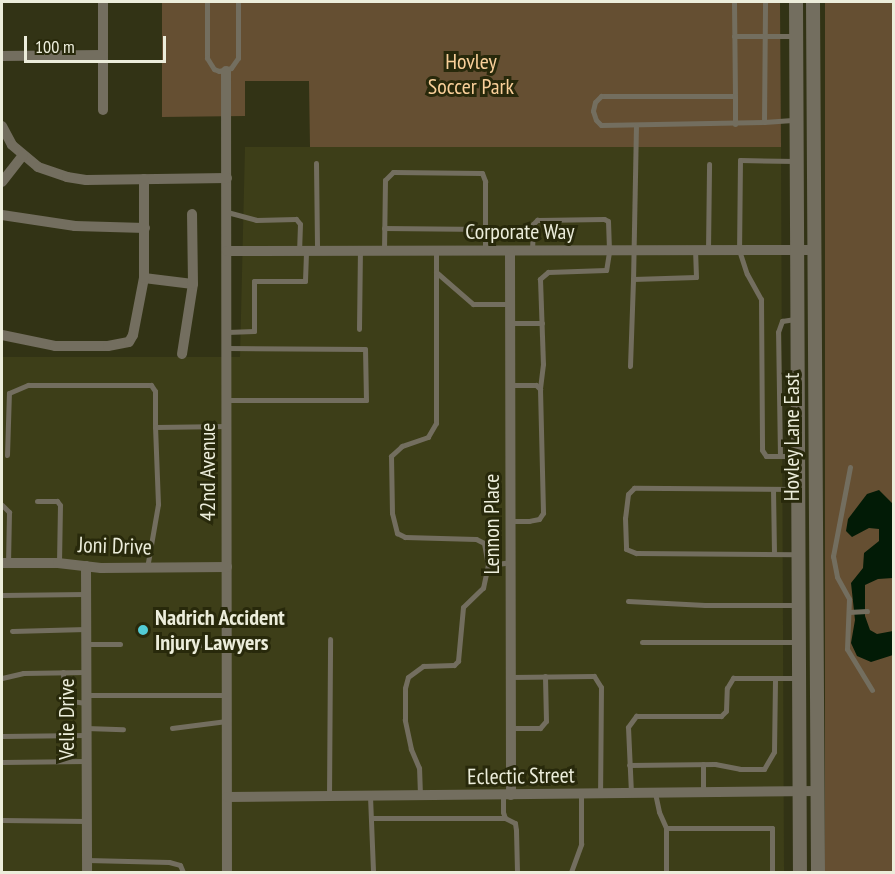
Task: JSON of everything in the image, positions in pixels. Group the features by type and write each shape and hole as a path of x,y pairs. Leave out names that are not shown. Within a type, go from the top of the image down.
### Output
{"street":[{"path":"102,2 103,110"},
{"name":"Hovley Lane East","path":"796,2 800,873"},
{"name":"Hovley Lane East","path":"813,2 814,523 818,873"},
{"path":"796,36 804,45 808,58 813,104"},
{"path":"2,56 103,55"},
{"name":"42nd Avenue","path":"226,71 227,873"},
{"path":"2,126 12,146 38,167 67,177 86,180 227,178"},
{"path":"2,179 23,155"},
{"path":"2,335 55,346 108,346 129,342 133,335 144,278 144,178"},
{"path":"182,354 193,284 192,214"},
{"path":"2,215 75,226 145,228"},
{"name":"Corporate Way","path":"227,251 813,250"},
{"name":"Lennon Place","path":"507,795 511,728 510,252"},
{"path":"144,278 193,284"},
{"path":"798,456 802,457 806,464 814,523"},
{"name":"Joni Drive","path":"5,563 60,563 147,568 227,567"},
{"name":"Velie Drive","path":"86,566 87,873"},
{"path":"800,678 808,690 816,733"},
{"name":"Eclectic Street","path":"227,797 816,791"}],"lane":[{"path":"207,2 207,58 214,69 226,71 236,64 238,58 238,2"},
{"path":"734,2 735,124"},
{"path":"764,122 765,2"},
{"path":"735,36 796,36"},
{"path":"735,96 601,96 595,102 593,111 601,125 735,124 796,119"},
{"path":"630,366 636,125"},
{"path":"797,161 740,160 739,250 761,299 762,450 766,456 798,456"},
{"path":"227,332 254,331 254,281 305,281 316,163"},
{"path":"708,251 709,164"},
{"path":"384,251 385,180 393,172 482,173 485,181 485,252"},
{"path":"227,212 256,220 296,219 300,224 307,251"},
{"path":"511,521 539,519 543,513 540,389 543,364 540,279 543,275 555,271 606,270 609,252 608,221 604,219 537,220 533,224 532,252"},
{"path":"384,228 485,229"},
{"path":"359,329 360,251"},
{"path":"633,279 696,277 695,251"},
{"path":"420,796 419,768 405,720 405,688 408,677 423,666 454,664 458,661 463,607 483,588 488,565 484,543 476,539 405,537 397,533 392,513 391,456 402,446 428,437 436,423 436,252"},
{"path":"436,272 473,304 511,304"},
{"path":"780,456 778,332 782,321 797,319"},
{"path":"511,323 542,323"},
{"path":"227,348 364,348 366,400 227,400"},
{"path":"8,455 9,393 28,385 150,385 155,391 158,504 147,568"},
{"path":"511,385 536,385 540,389"},
{"path":"155,427 227,426"},
{"path":"850,467 833,556 837,577 849,599 847,650 872,690"},
{"path":"798,489 634,488 628,494 625,518 626,549 636,553 799,554"},
{"path":"773,489 774,554"},
{"path":"37,501 57,501 60,505 60,563"},
{"path":"2,505 9,512 5,563"},
{"path":"488,565 511,562"},
{"path":"2,595 85,594"},
{"path":"628,601 705,605 799,605"},
{"path":"849,612 867,611"},
{"path":"12,631 86,629"},
{"path":"329,797 330,639"},
{"path":"642,642 799,642"},
{"path":"86,644 120,644"},
{"path":"159,645 227,645"},
{"path":"63,672 64,700 227,695"},
{"path":"2,678 23,673 86,672"},
{"path":"511,728 540,728 546,721 545,676"},
{"path":"511,677 594,676 601,687 600,794"},
{"path":"631,793 628,727 636,716 721,716 726,711 727,688 733,678 800,678"},
{"path":"629,765 703,764 740,769 764,769 774,752 775,678"},
{"path":"172,728 227,721"},
{"path":"2,736 123,729"},
{"path":"2,762 86,761"},
{"path":"703,764 703,792"},
{"path":"654,793 666,828 666,873"},
{"path":"571,873 581,844 581,794"},
{"path":"506,818 507,795"},
{"path":"370,796 373,873"},
{"path":"372,818 506,818 512,820 516,830 517,873"},
{"path":"2,820 87,821"},
{"path":"666,828 772,828 772,873"},
{"path":"87,860 169,861 180,865 183,873"}],"shaded area":[{"path":"245,147 781,147 784,872 2,872 2,357 240,357"},
{"path":"879,490 893,504 893,578 878,579 865,585 865,616 870,630 877,634 893,631 893,655 871,662 857,656 851,643 855,620 851,583 863,568 864,553 879,541 879,529 869,528 852,537 846,531 848,519 867,494"}],"green space":[{"name":"Hovley Soccer Park","path":"162,2 780,2 781,147 310,147 309,81 245,81 245,116 162,117"},
{"path":"825,2 893,2 893,872 825,872"}],"place":[{"name":"Nadrich Accident Injury Lawyers","path":"143,630"}]}
